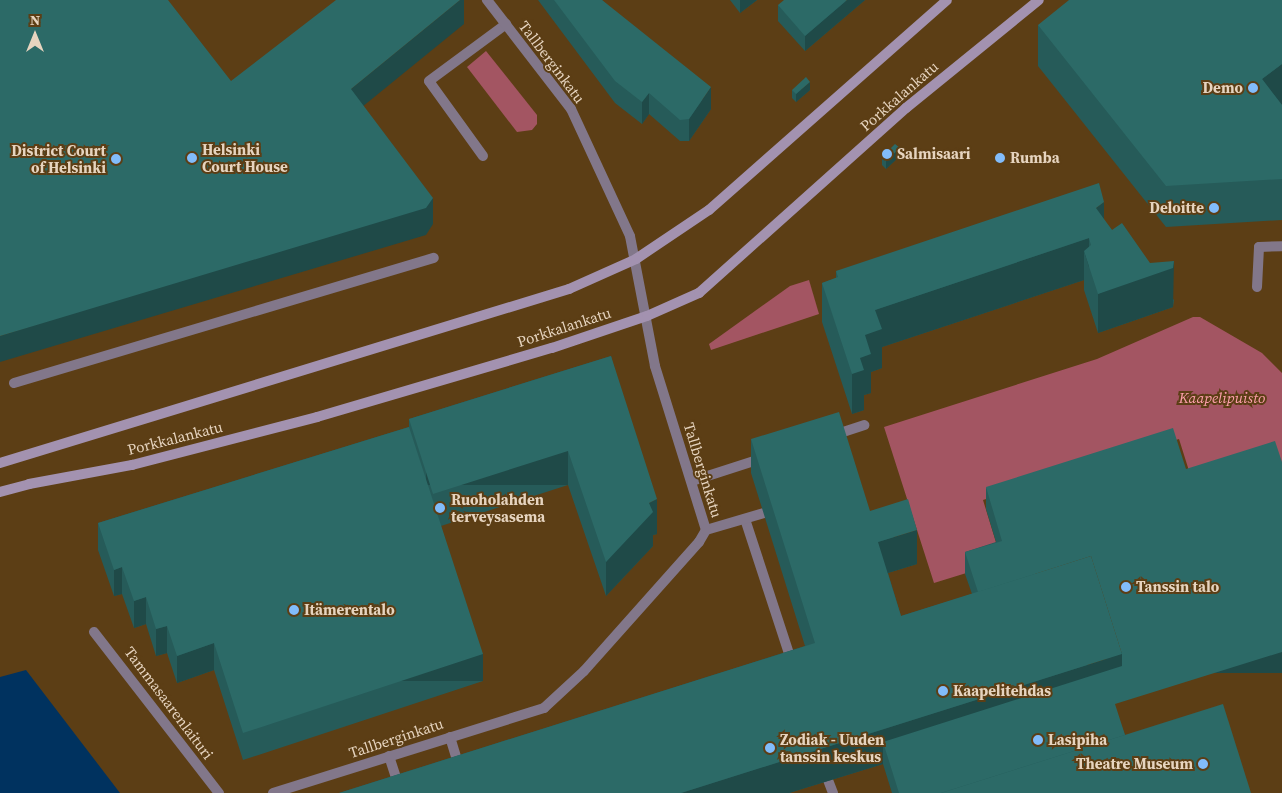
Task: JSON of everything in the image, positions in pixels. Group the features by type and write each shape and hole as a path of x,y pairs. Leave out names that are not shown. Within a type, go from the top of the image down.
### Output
{"main road":[{"name":"Porkkalankatu","path":"0,463 569,289 636,259 709,210 947,0"},
{"name":"Porkkalankatu","path":"0,492 29,484 132,466 307,420 493,366 647,316 699,293 906,108 1039,0"}],"street":[{"name":"Tallberginkatu","path":"273,793 544,708 584,671 699,542 706,530 655,366 647,316 630,236 571,110 487,0"},
{"path":"483,156 429,81 506,24"},
{"path":"1256,287 1259,247 1282,246"},
{"path":"14,383 434,258"},
{"path":"825,438 864,426"},
{"path":"692,480 778,453"},
{"path":"706,530 764,513"},
{"path":"745,519 796,676"},
{"name":"Tammasaarenlaituri","path":"94,632 219,793"},
{"path":"450,737 464,779"},
{"path":"389,756 401,793"},
{"path":"828,780 833,793"}],"green space":[{"path":"486,51 537,115 537,124 532,130 517,132 467,67"},
{"path":"809,280 819,314 711,350 709,344 790,286"},
{"name":"Kaapelipuisto","path":"1193,317 1200,317 1262,353 1282,373 1282,479 1190,474 1179,439 1133,452 983,500 1002,562 934,583 884,427 1097,359"}],"water":[{"path":"26,670 120,793 0,793 0,677"}],"building":[{"name":"Helsinki Court House","path":"0,0 168,0 231,81 336,0 460,0 351,89 433,198 426,208 0,336"},
{"path":"554,0 602,0 711,87 689,119 680,120 649,93 642,102 615,81"},
{"path":"784,0 847,0 805,36 778,5"},
{"path":"1069,0 1282,0 1282,64 1262,79 1282,105 1282,179 1166,186 1038,25"},
{"path":"806,77 810,82 796,94 792,90"},
{"path":"895,144 900,148 886,161 882,157"},
{"path":"1099,183 1104,202 1096,208 1112,230 1122,223 1150,263 1174,261 1173,268 1098,294 1084,251 1091,245 1089,238 875,310 882,329 865,335 871,354 860,358 864,370 852,374 822,283 838,277 836,271"},
{"path":"611,356 657,499 649,503 653,512 606,562 568,451 433,494 409,419"},
{"path":"839,412 870,511 908,499 917,530 878,542 901,616 1091,556 1122,654 681,793 339,793 815,643 751,439"},
{"name":"Itämerentalo","path":"409,427 483,654 243,733 214,643 177,656 167,626 156,629 146,597 134,601 122,567 114,570 98,523"},
{"name":"Tanssin talo","path":"1173,428 1186,469 1275,441 1282,462 1282,652 1115,704 1125,735 941,793 899,793 883,742 1122,666 1122,654 1091,556 978,592 965,552 1002,541 986,487"},
{"path":"1223,704 1251,793 941,793"}],"place":[{"name":"Demo","path":"1253,88"},
{"name":"Salmisaari","path":"887,154"},
{"name":"Helsinki Court House","path":"192,158"},
{"name":"Rumba","path":"1000,158"},
{"name":"District Court of Helsinki","path":"116,159"},
{"name":"Deloitte","path":"1214,208"},
{"name":"Ruoholahden terveysasema","path":"440,508"},
{"name":"Tanssin talo","path":"1126,587"},
{"name":"Itämerentalo","path":"294,610"},
{"name":"Kaapelitehdas","path":"943,691"},
{"name":"Lasipiha","path":"1038,740"},
{"name":"Zodiak - Uuden tanssin keskus","path":"770,748"},
{"name":"Theatre Museum","path":"1203,764"}]}
